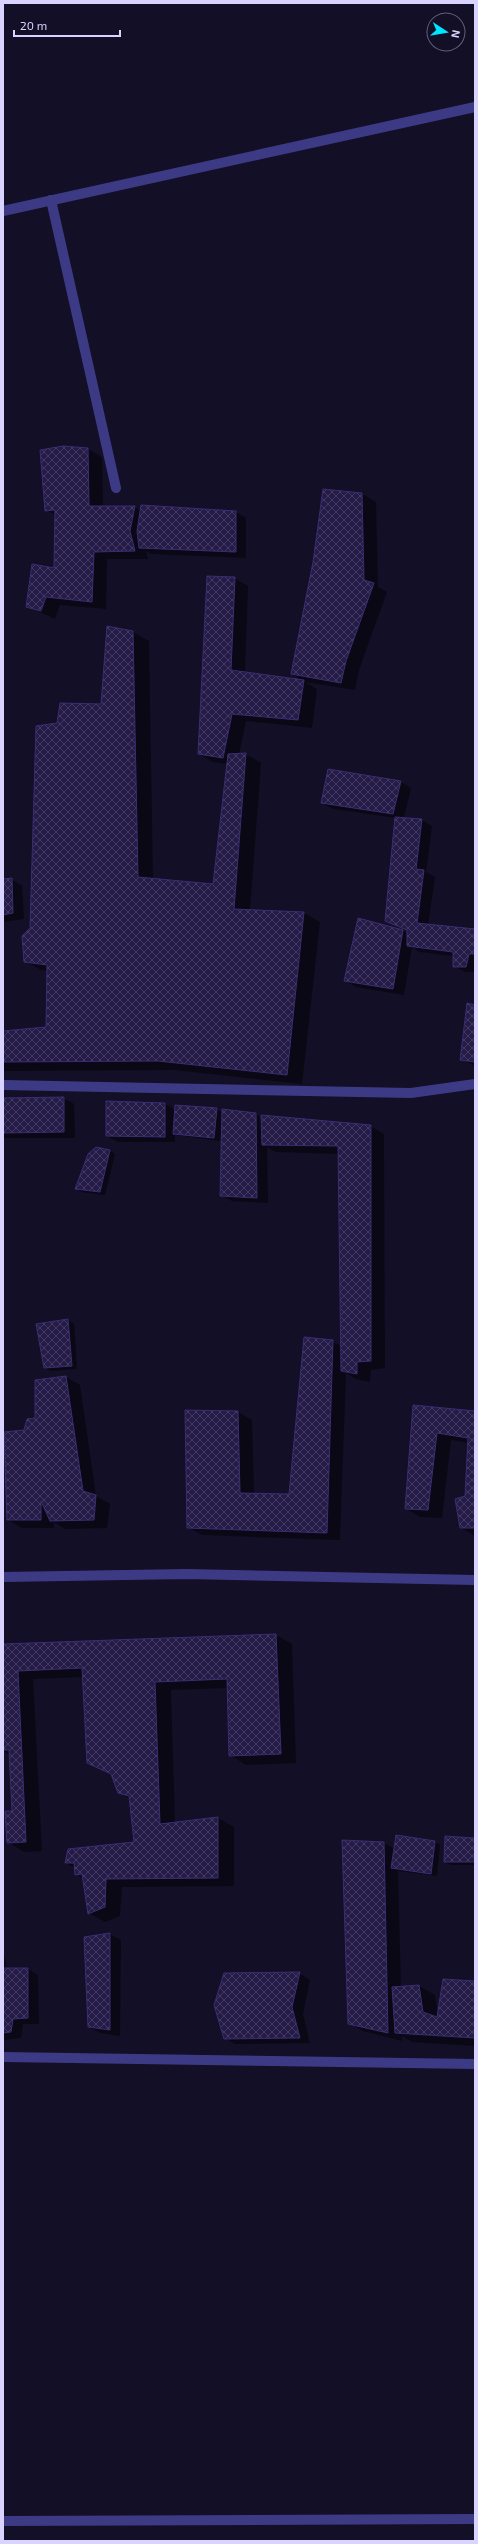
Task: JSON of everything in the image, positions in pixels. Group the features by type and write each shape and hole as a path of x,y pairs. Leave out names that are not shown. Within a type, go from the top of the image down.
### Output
{"street":[{"path":"3,210 475,107"},
{"path":"51,200 116,488"},
{"path":"3,1085 411,1093 475,1084"},
{"path":"3,1577 187,1574 475,1580"},
{"path":"3,2057 475,2064"},
{"path":"3,2521 475,2519"}],"building":[{"path":"63,446 88,448 89,506 135,506 130,531 135,551 94,552 92,602 46,597 41,611 26,607 32,564 54,568 55,510 45,511 40,450"},
{"path":"323,489 362,493 364,580 374,583 346,661 341,683 291,674 313,562"},
{"path":"141,505 236,511 236,552 139,548 137,531"},
{"path":"207,576 235,577 231,670 304,680 298,720 232,714 223,758 198,754"},
{"path":"107,626 133,631 138,877 213,884 228,754 246,753 234,909 304,912 287,1075 158,1061 3,1062 3,1031 46,1027 47,965 24,962 22,936 30,928 36,726 57,723 60,703 101,704"},
{"path":"328,769 401,781 393,814 321,803"},
{"path":"395,817 422,819 416,869 424,870 417,923 475,929 475,954 469,954 466,967 453,967 453,952 407,946 407,930 385,921"},
{"path":"12,878 13,913 3,915 3,879"},
{"path":"358,918 403,930 393,989 344,981"},
{"path":"467,1003 475,1005 475,1062 460,1060"},
{"path":"64,1097 64,1132 3,1133 3,1098"},
{"path":"106,1101 165,1103 165,1137 106,1136"},
{"path":"175,1105 217,1108 214,1138 173,1134"},
{"path":"222,1109 256,1113 257,1198 220,1196"},
{"path":"261,1115 371,1125 371,1361 357,1362 357,1374 341,1371 338,1146 262,1145"},
{"path":"96,1147 110,1150 100,1192 75,1189 88,1154"},
{"path":"68,1319 72,1366 44,1368 36,1324"},
{"path":"304,1337 333,1340 327,1533 187,1528 185,1410 238,1411 240,1493 289,1494"},
{"path":"66,1376 83,1491 96,1495 94,1520 50,1521 41,1501 41,1520 7,1520 4,1432 24,1430 27,1419 35,1418 35,1380"},
{"path":"413,1405 475,1411 475,1528 460,1528 455,1499 465,1496 468,1438 437,1433 428,1510 405,1509"},
{"path":"276,1634 281,1754 229,1756 227,1679 155,1682 160,1824 218,1817 218,1878 106,1879 105,1907 88,1914 82,1874 75,1875 74,1863 65,1863 68,1849 134,1842 129,1796 118,1793 111,1774 87,1763 82,1668 18,1671 26,1842 7,1843 5,1811 12,1811 9,1750 3,1750 3,1644"},
{"path":"396,1835 435,1841 431,1874 391,1868"},
{"path":"445,1836 475,1838 475,1862 444,1862"},
{"path":"342,1840 384,1842 388,2033 348,2024"},
{"path":"110,1933 110,2030 88,2027 84,1937"},
{"path":"3,1968 28,1968 28,2018 13,2019 11,2032 3,2033"},
{"path":"300,1972 292,2007 300,2038 224,2039 214,2005 224,1973"},
{"path":"443,1979 475,1981 475,2038 395,2033 392,1987 419,1985 423,2012 437,2017"}]}
